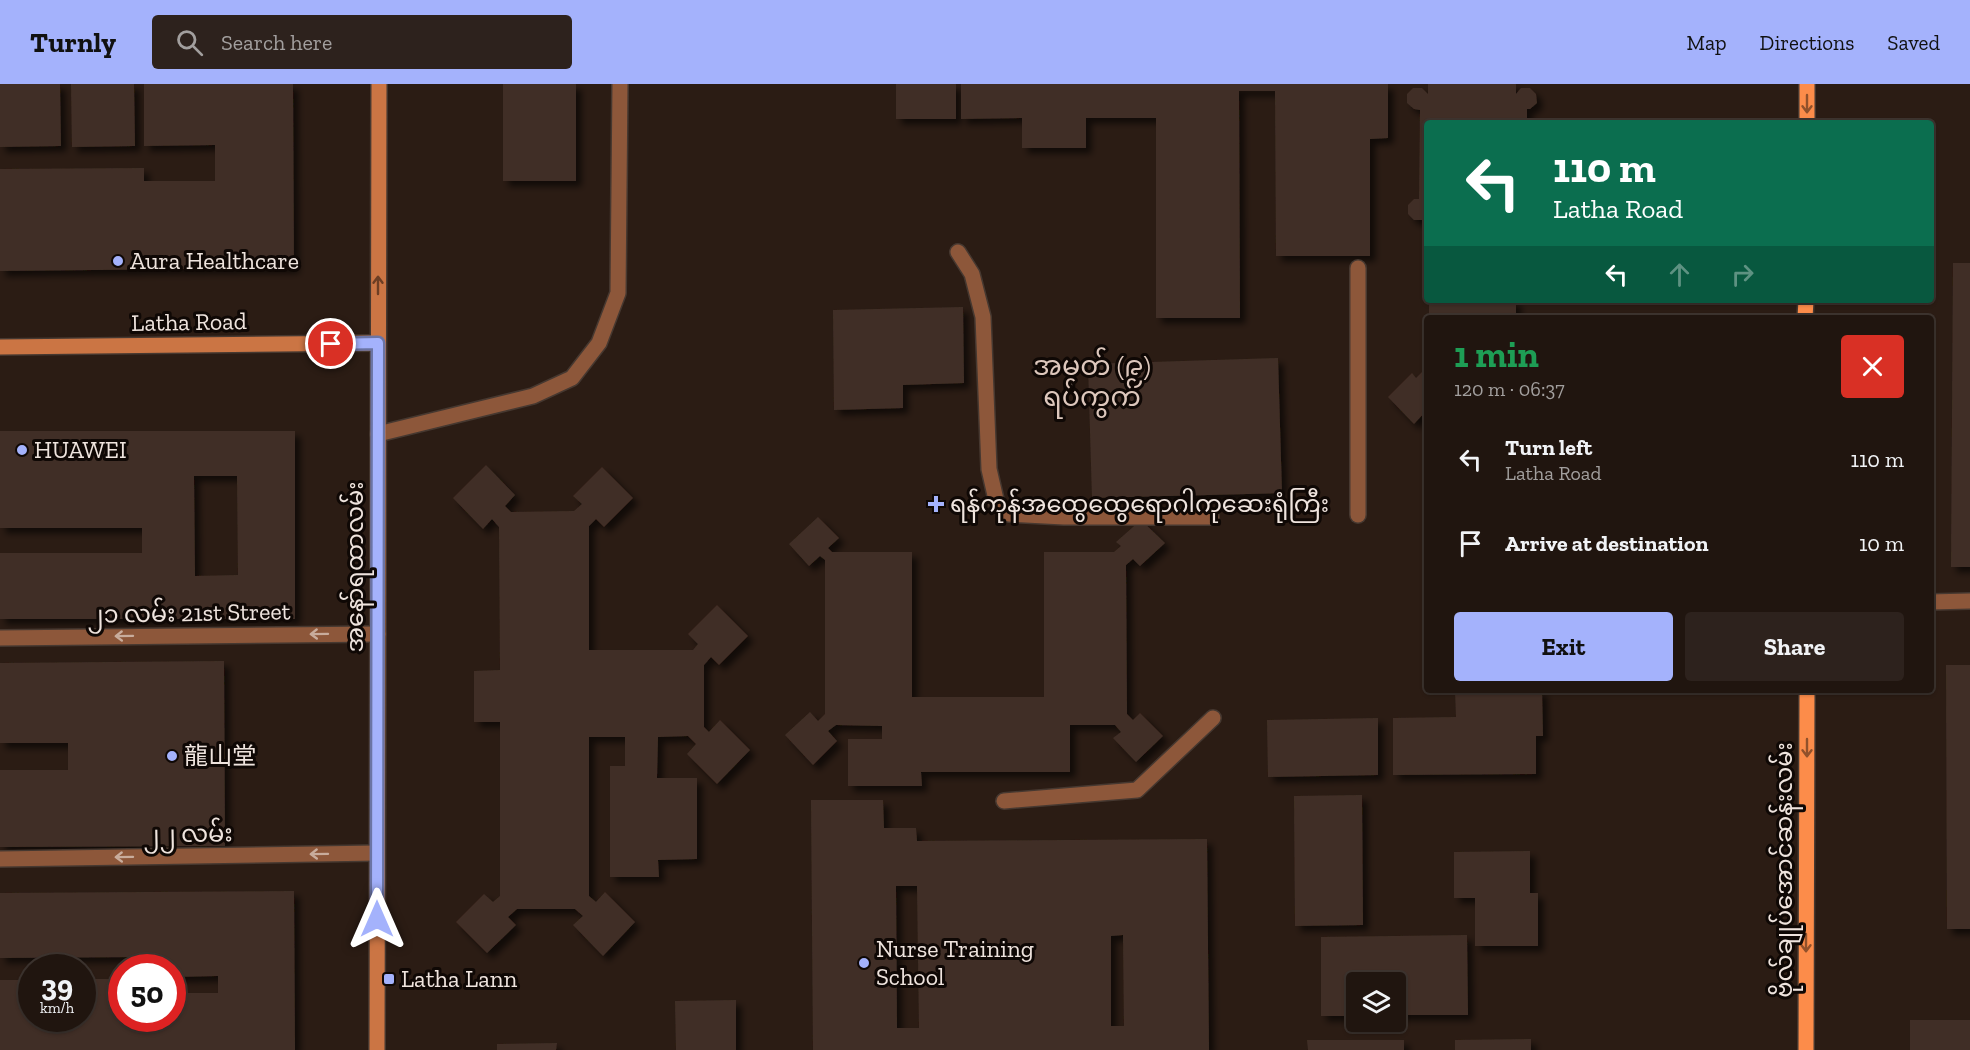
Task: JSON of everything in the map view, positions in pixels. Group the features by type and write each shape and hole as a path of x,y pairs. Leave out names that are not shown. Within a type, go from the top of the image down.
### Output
{"main road":[{"name":"အနော်ရထာလမ်း","path":"377,1050 379,84"},
{"path":"1807,84 1807,120"},
{"name":"Latha Road","path":"0,346 378,343"},
{"name":"ဗိုလ်ချုပ်အောင်ဆန်းလမ်း","path":"1806,1050 1807,693"}],"street":[{"path":"378,434 533,396 572,378 599,343 618,293 620,84"},
{"path":"957,252 972,274 983,317 989,469 998,504 1009,514 1064,517 1211,517"},
{"path":"1358,268 1358,515"},
{"path":"1934,602 1970,601"},
{"name":"၂၁ လမ်း 21st Street","path":"0,638 378,634"},
{"path":"1004,801 1137,790 1213,718"},
{"name":"၂၂ လမ်း","path":"0,859 377,853"}],"building":[{"path":"0,84 60,84 61,146 0,147"},
{"path":"71,84 134,84 135,146 72,147"},
{"path":"144,84 293,84 294,268 0,271 0,169 144,168 144,181 215,181 215,145 144,146"},
{"path":"503,84 576,84 576,181 503,181"},
{"path":"896,84 956,84 956,119 896,119"},
{"path":"961,84 1388,84 1388,138 1370,139 1370,256 1276,256 1275,91 1239,91 1240,318 1156,318 1156,118 1086,118 1086,148 1022,148 1022,118 961,119"},
{"path":"1428,84 1516,84 1516,94 1521,88 1530,88 1536,94 1537,103 1527,109 1527,120 1424,120 1424,219 1414,220 1408,214 1408,205 1414,199 1419,199 1420,110 1414,109 1407,103 1407,94 1413,88 1422,88 1428,94"},
{"path":"1953,263 1970,263 1970,567 1951,567"},
{"path":"1429,303 1516,303 1516,315 1429,315"},
{"path":"963,307 964,383 903,385 903,408 834,410 833,310"},
{"path":"1278,358 1282,493 1092,498 1088,364"},
{"path":"1424,370 1424,413 1414,424 1388,397 1412,373 1416,378"},
{"path":"0,431 295,431 295,619 0,619 0,553 142,553 142,528 0,528","holes":["194,476 237,476 238,575 195,576"]},
{"path":"486,465 515,495 505,506 511,512 574,511 582,504 573,496 602,467 633,498 604,527 596,519 589,526 589,650 693,650 698,644 688,634 717,605 748,636 719,665 711,657 704,665 704,727 709,732 720,720 750,750 717,784 687,754 696,744 688,736 658,737 657,778 697,778 697,859 658,860 659,877 610,877 610,766 625,766 625,737 589,737 589,896 596,902 605,892 635,922 603,956 573,925 583,916 575,909 517,909 508,917 516,925 487,953 456,922 484,894 493,902 500,896 500,722 474,722 474,671 500,670 499,527 492,519 483,529 453,498"},
{"path":"818,517 839,538 828,548 832,552 912,552 912,697 1044,697 1044,552 1114,552 1121,546 1116,542 1141,520 1165,543 1140,566 1133,559 1126,565 1127,714 1133,720 1140,713 1163,736 1136,762 1113,738 1121,732 1115,725 1070,725 1070,772 921,772 922,786 848,786 848,739 882,739 882,726 836,725 828,731 837,741 813,765 785,735 810,712 818,721 825,714 825,560 820,556 809,566 789,544"},
{"name":"龍山堂","path":"224,661 225,846 0,847 0,770 68,770 68,743 0,743 0,663"},
{"path":"1946,665 1970,665 1970,929 1947,929"},
{"path":"1455,693 1542,693 1543,736 1536,736 1536,774 1393,775 1393,718 1456,717"},
{"path":"1378,718 1378,775 1268,777 1267,720"},
{"path":"1362,795 1363,925 1295,926 1294,796"},
{"path":"811,800 883,800 884,828 916,828 917,841 1207,839 1209,1050 813,1050","holes":["896,886 917,886 919,1028 897,1028","1123,935 1124,1026 1111,1026 1111,936"]},
{"path":"1530,851 1530,893 1538,893 1538,946 1475,946 1475,898 1454,898 1454,852"},
{"path":"294,891 295,1050 0,1050 0,980 18,980 18,1032 96,1032 96,979 108,979 108,1032 186,1032 186,993 218,993 218,976 186,977 186,954 108,954 108,957 96,957 96,954 18,954 18,958 0,958 0,893"},
{"path":"1467,935 1468,1015 1406,1015 1406,972 1346,972 1346,1016 1321,1016 1321,937"},
{"path":"736,1000 736,1050 676,1050 675,1001"},
{"path":"1910,1020 1970,1020 1970,1050 1910,1050"},
{"path":"1531,1039 1531,1050 1455,1050 1455,1040"},
{"path":"1307,1040 1404,1040 1404,1050 1308,1050"},
{"path":"557,1043 556,1050 497,1050 497,1044"}],"place":[{"name":"Aura Healthcare","path":"118,261"},
{"name":"HUAWEI","path":"22,450"},
{"name":"ရန်ကုန်အထွေထွေရောဂါကုဆေးရုံကြီး","path":"936,504"},
{"name":"龍山堂","path":"172,756"},
{"name":"Nurse Training School","path":"864,963"},
{"name":"Latha Lann","path":"389,979"}],"district":[{"name":"အမှတ် (၉) ရပ်ကွက်","path":"1092,382"}],"route":[{"path":"331,344 378,343 377,919"}]}
